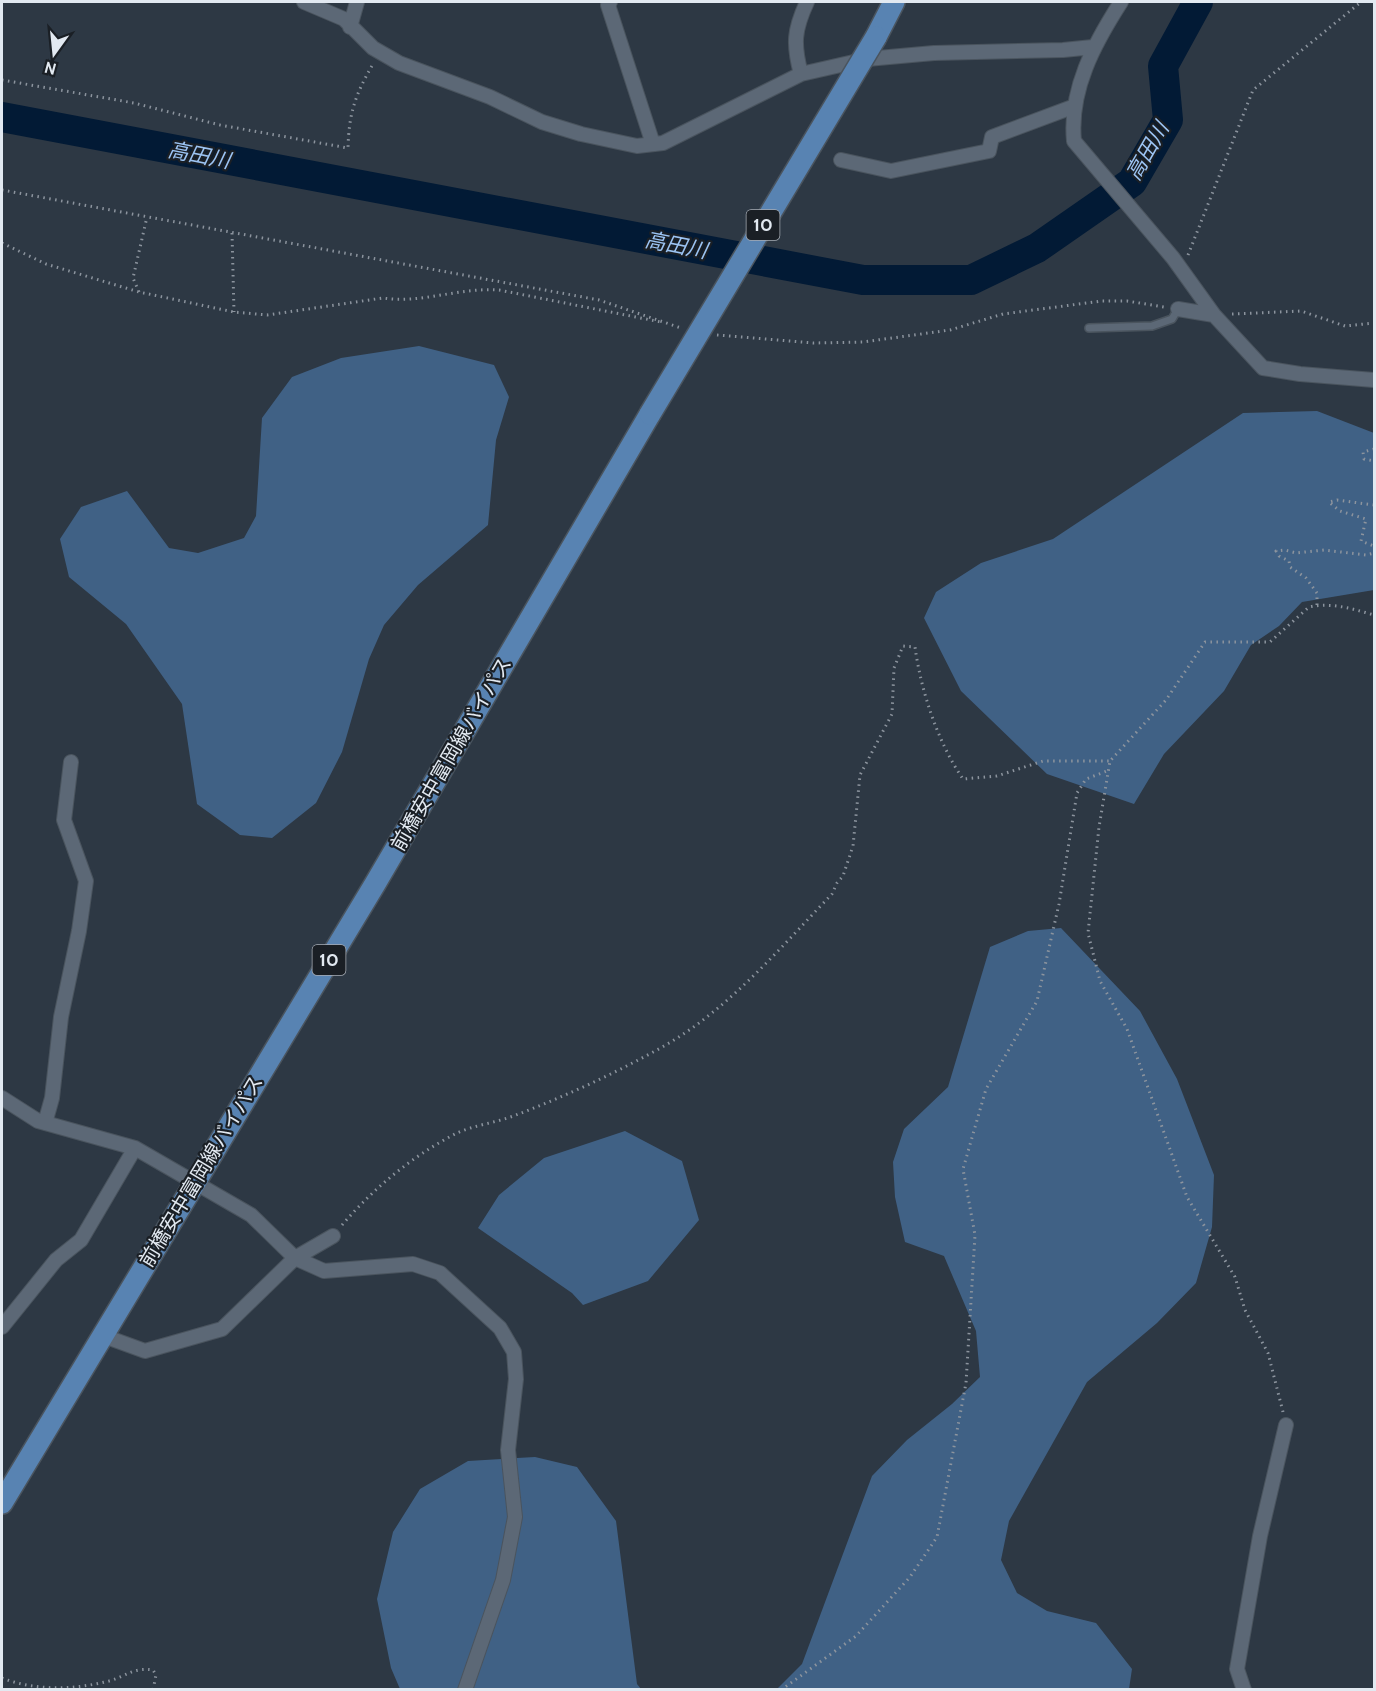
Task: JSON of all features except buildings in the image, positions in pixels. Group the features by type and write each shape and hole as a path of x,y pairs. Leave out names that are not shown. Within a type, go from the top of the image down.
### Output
{"main road":[{"name":"前橋安中富岡線バイパス","path":"2,1503 101,1335 375,884 650,414 876,37 894,2"}],"street":[{"path":"304,2 344,19 379,52 399,63 510,105 523,115 581,134 637,146 663,143 801,74 896,55 1093,47"},
{"path":"350,27 357,2"},
{"path":"610,2 608,5 653,144"},
{"path":"801,74 794,50 795,35 807,2"},
{"path":"1121,2 1093,47 1072,117 1074,141 1173,258 1214,315 1263,368 1300,374 1374,380"},
{"path":"840,160 891,171 989,151 992,137 1075,106"},
{"path":"1178,309 1214,315"},
{"path":"45,1123 52,1098 61,1017 79,931 86,881 64,820 71,762"},
{"path":"2,1098 45,1123 135,1148 251,1215 295,1258 324,1271 413,1264 440,1273 500,1328 514,1352 516,1379 508,1450 515,1516 503,1580 465,1689"},
{"path":"2,1327 56,1260 81,1240 135,1148"},
{"path":"101,1335 145,1351 222,1329 295,1258 333,1236"},
{"path":"1244,1689 1237,1669 1260,1536 1286,1425"}],"lane":[{"path":"1089,328 1152,326 1172,319 1178,309"}],"path":[{"path":"1182,271 1253,90 1361,2"},
{"path":"2,80 134,103 220,125 348,148 349,118 356,94 379,52"},
{"path":"2,190 599,300 690,330"},
{"path":"139,292 133,278 147,217"},
{"path":"232,232 234,312"},
{"path":"2,243 46,264 139,292 234,312 267,315 382,298 401,301 475,288 499,290 668,323"},
{"path":"712,334 735,338 814,343 863,342 950,330 1003,314 1102,301 1127,301 1178,309"},
{"path":"1214,315 1301,311 1346,326 1374,323"},
{"path":"1374,449 1363,452 1364,459 1374,461"},
{"path":"1374,505 1337,500 1329,502 1340,511 1366,519 1361,541 1374,546"},
{"path":"1317,605 1317,593 1306,578 1290,567 1289,561 1278,556 1276,551 1285,549 1296,554 1324,550 1366,555 1374,553"},
{"path":"1286,1425 1280,1390 1268,1353 1245,1310 1235,1277 1187,1197 1127,1029 1100,981 1088,933 1110,761 1166,700 1205,642 1270,642 1309,607 1317,605 1346,606 1374,615"},
{"path":"333,1236 386,1179 457,1133 495,1123 548,1103 666,1045 731,996 783,945 832,894 837,882 843,876 853,846 860,775 892,714 894,668 903,646 915,647 918,673 945,748 963,780 997,776 1043,761 1110,761"},
{"path":"781,1689 856,1636 910,1577 937,1537 966,1383 975,1235 963,1169 986,1089 1037,1001 1059,904 1077,793 1086,779 1107,771"},
{"path":"2,1678 25,1685 57,1689 109,1681 139,1668 153,1670 156,1675 153,1689"}],"shaded area":[{"path":"419,346 494,365 509,397 496,440 488,525 418,585 384,625 369,659 342,752 316,803 272,838 240,835 197,804 182,704 126,624 69,577 60,539 81,507 127,491 169,548 198,553 244,538 256,516 262,418 292,377 341,358"},
{"path":"1317,411 1374,433 1374,590 1302,602 1279,626 1251,645 1224,691 1164,754 1134,804 1047,774 961,691 924,618 936,592 981,563 1053,539 1243,413"},
{"path":"1061,928 1140,1011 1177,1079 1214,1175 1212,1227 1196,1283 1157,1323 1087,1382 1009,1521 1001,1560 1017,1593 1047,1611 1096,1623 1132,1669 1129,1689 777,1689 802,1664 872,1476 907,1440 952,1404 980,1377 976,1331 944,1256 905,1242 895,1197 893,1162 904,1129 948,1087 990,947 1028,931"},
{"path":"625,1131 682,1161 699,1220 648,1281 583,1305 572,1293 478,1228 499,1195 544,1158"},
{"path":"535,1457 577,1467 616,1521 637,1684 641,1689 400,1689 391,1668 377,1599 393,1532 420,1489 468,1461"}],"waterway":[{"name":"高田川","path":"2,117 863,280 971,280 1037,248 1132,182 1168,120 1163,66 1198,2"}]}
